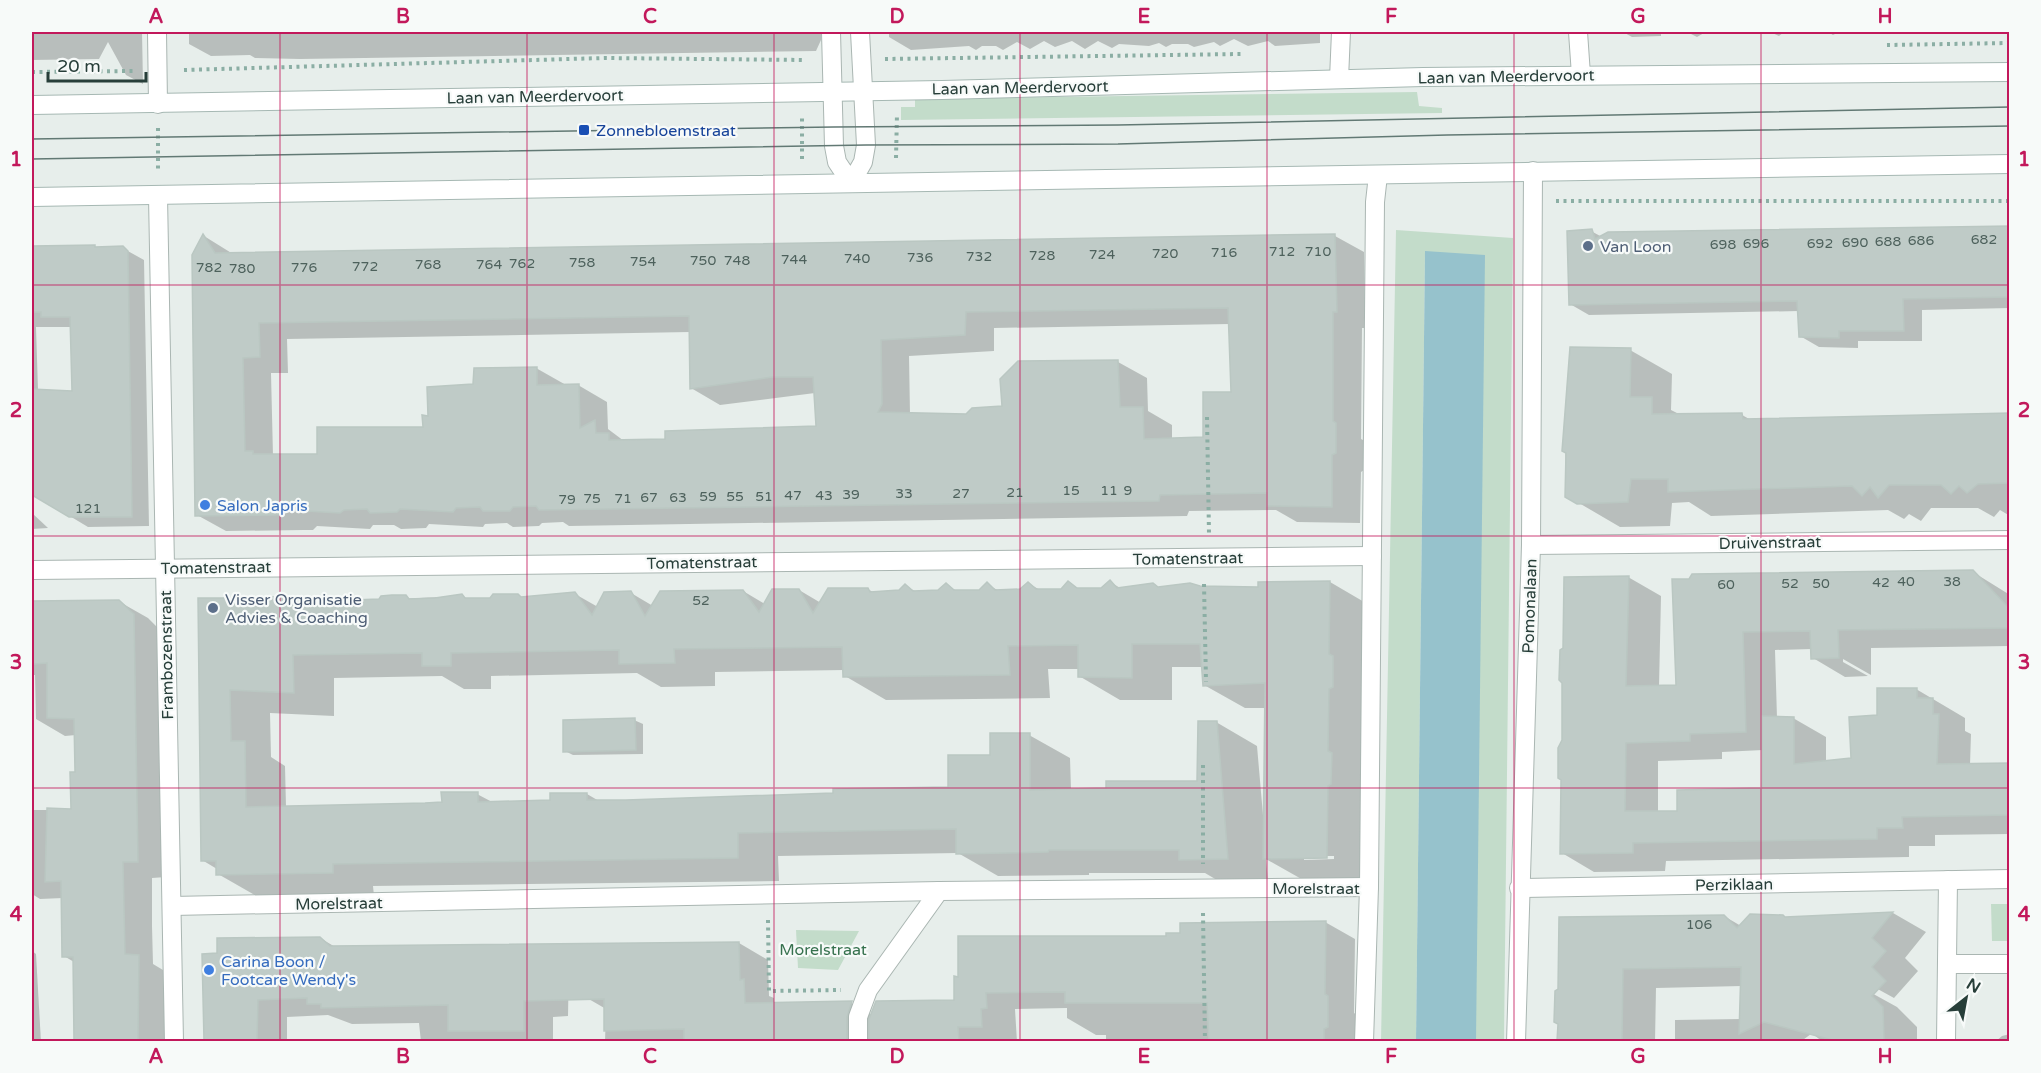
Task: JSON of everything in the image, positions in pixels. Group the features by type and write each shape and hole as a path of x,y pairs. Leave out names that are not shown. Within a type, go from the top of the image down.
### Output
{"street":[{"path":"157,32 158,104"},
{"path":"831,32 834,146 837,162 851,183"},
{"path":"851,183 863,162 866,145 865,90 860,59 860,32"},
{"path":"1339,79 1341,32"},
{"path":"1578,32 1581,75"},
{"name":"Laan van Meerdervoort","path":"32,105 833,91 1339,79 2010,72"},
{"path":"32,197 2010,164"},
{"name":"Pomonalaan","path":"1516,1041 1531,544 1533,171"},
{"path":"1364,1041 1369,887 1375,202 1378,175"},
{"name":"Frambozenstraat","path":"158,196 174,1041"},
{"name":"Druivenstraat","path":"1531,544 2010,540"},
{"name":"Tomatenstraat","path":"32,570 1372,556"},
{"name":"Perziklaan","path":"1519,888 2010,879"},
{"path":"1946,1041 1948,880"},
{"name":"Morelstraat","path":"172,906 939,891 1369,887"},
{"path":"858,1041 858,1017 868,990 939,891"},
{"path":"1948,964 2010,964"}],"path":[{"name":"Laan van Meerdervoort","path":"860,59 1246,53"},
{"path":"32,72 603,58 831,60"},
{"path":"158,104 158,196"},
{"path":"896,161 897,114"},
{"path":"1532,201 2010,201"},
{"path":"1206,682 1207,417"},
{"path":"768,895 769,991 868,990"}],"green space":[{"path":"1417,92 1419,106 1442,108 1442,113 901,120 901,107 915,107 915,99"},
{"path":"1396,230 1513,238 1504,1041 1476,1041 1425,252 1416,1041 1381,1042"},
{"path":"1991,904 2009,904 2009,941 1992,941"},
{"name":"Morelstraat","path":"796,930 859,931 838,970 798,968"}],"water":[{"path":"1425,251 1485,255 1476,1041 1416,1041"}],"building":[{"path":"2010,226 2010,297 1903,299 1904,331 1839,331 1839,338 1799,337 1797,301 1569,305 1567,231 1592,229 1595,239 1608,232"},
{"path":"203,234 215,253 1335,234 1337,312 1333,312 1333,421 1336,423 1336,453 1332,455 1332,507 1267,506 1267,493 1160,495 1159,501 539,510 536,506 513,507 510,511 483,511 480,507 456,508 453,512 400,509 397,512 370,513 367,509 344,510 340,513 288,510 284,514 274,515 195,516 192,255","holes":["1228,308 1231,392 1203,392 1203,437 1144,439 1143,407 1120,407 1118,360 1018,361 1000,379 1002,406 972,408 966,414 878,412 882,404 881,340 965,335 966,312","689,316 690,389 772,377 813,377 816,426 665,431 665,439 609,440 609,433 596,433 595,420 580,428 579,384 537,385 537,367 474,368 473,384 427,387 428,416 422,415 423,427 317,427 317,454 253,454 253,451 245,451 243,358 260,357 259,323"]},
{"path":"95,245 95,247 123,246 128,251 132,517 69,517 32,495 32,389 72,391 70,317 41,317 41,312 32,312 32,246"},
{"path":"1570,347 1631,348 1630,397 1652,397 1652,414 1742,413 1743,419 2010,413 2010,483 1978,484 1967,493 1959,486 1951,494 1941,485 1889,485 1878,498 1870,487 1862,496 1852,486 1668,492 1668,479 1631,479 1628,502 1577,504 1565,497 1566,453 1562,451"},
{"path":"1973,570 2010,609 2010,628 1838,630 1839,658 1811,659 1810,631 1743,632 1746,732 1690,734 1690,741 1626,743 1625,811 1677,811 1677,790 1762,788 1762,716 1794,717 1794,764 1851,758 1849,717 1877,715 1877,688 1917,688 1917,698 1933,698 1933,714 1939,714 1937,764 2010,763 2010,815 1902,817 1903,828 1877,828 1877,839 1633,843 1633,853 1560,854 1561,780 1558,778 1558,748 1562,740 1562,683 1559,680 1560,650 1563,648 1564,577 1629,576 1626,686 1676,685 1672,579 1689,579 1692,574"},
{"path":"1110,580 1117,588 1153,583 1158,587 1190,583 1200,586 1258,587 1258,582 1330,581 1329,654 1333,656 1333,687 1329,689 1328,751 1332,753 1331,784 1328,786 1327,858 1263,859 1265,683 1203,686 1200,644 1132,644 1132,678 1078,677 1078,645 1008,646 1010,675 843,677 842,647 674,649 675,663 619,664 619,650 451,653 451,666 422,666 422,653 293,655 294,693 230,690 231,741 245,741 246,807 442,802 441,792 478,792 478,802 550,800 550,793 587,793 587,800 626,800 833,793 833,789 948,787 948,755 990,755 990,733 1030,733 1030,790 1106,788 1106,781 1197,781 1198,721 1217,721 1228,859 1179,860 1179,850 1049,850 1048,852 956,854 956,829 738,833 738,858 333,864 333,873 216,875 216,861 201,861 198,598 267,601 269,597 294,597 297,600 351,596 353,600 379,599 381,596 392,595 406,595 409,599 462,594 465,598 490,598 493,594 518,594 521,597 575,592 592,615 604,592 631,591 645,616 660,591 743,590 759,612 772,589 799,589 813,613 828,588 868,588 870,592 899,590 905,584 913,591 938,590 946,583 954,590 979,590 987,582 995,590 1020,589 1028,582 1036,589 1061,589 1068,581 1077,588 1101,588"},
{"path":"119,600 134,614 138,862 123,862 125,954 139,955 138,1041 74,1041 73,957 62,957 61,881 45,882 47,808 71,809 70,772 75,772 74,719 47,718 47,663 34,664 32,659 32,601"},
{"path":"635,718 636,750 563,752 563,720"},
{"path":"1893,912 1872,938 1886,951 1872,967 1886,981 1872,996 1883,1007 1884,1041 1836,1041 1764,1022 1739,1034 1741,967 1623,969 1622,1041 1557,1041 1558,1024 1554,1022 1555,991 1558,989 1559,917 1724,915 1737,928 1750,914 1783,915 1785,917"},
{"path":"1326,921 1325,994 1328,996 1328,1027 1324,1029 1324,1041 1209,1041 1207,1003 1065,1003 1065,992 986,993 987,1008 981,1009 982,1027 958,1027 959,1041 869,1041 869,1019 876,1001 954,1000 954,976 958,977 958,936 1166,936 1166,933 1180,933 1180,923"},
{"path":"320,937 330,946 739,942 740,980 744,979 745,1003 852,1001 847,1017 847,1041 684,1041 684,1029 604,1031 604,999 524,1001 524,1031 448,1031 448,1005 321,1008 321,1004 307,1004 307,998 258,1000 257,1041 204,1041 202,954 217,953 217,938"}],"tram line":[{"path":"32,139 1118,125 2010,107"},
{"path":"32,159 866,145 1118,144 1447,135 2010,126"}],"place":[{"name":"Zonnebloemstraat","path":"584,130"},
{"name":"Van Loon","path":"1588,246"},
{"name":"Salon Japris","path":"205,505"},
{"name":"Visser Organisatie Advies & Coaching","path":"213,608"},
{"name":"Carina Boon / Footcare Wendy's","path":"209,970"}]}
